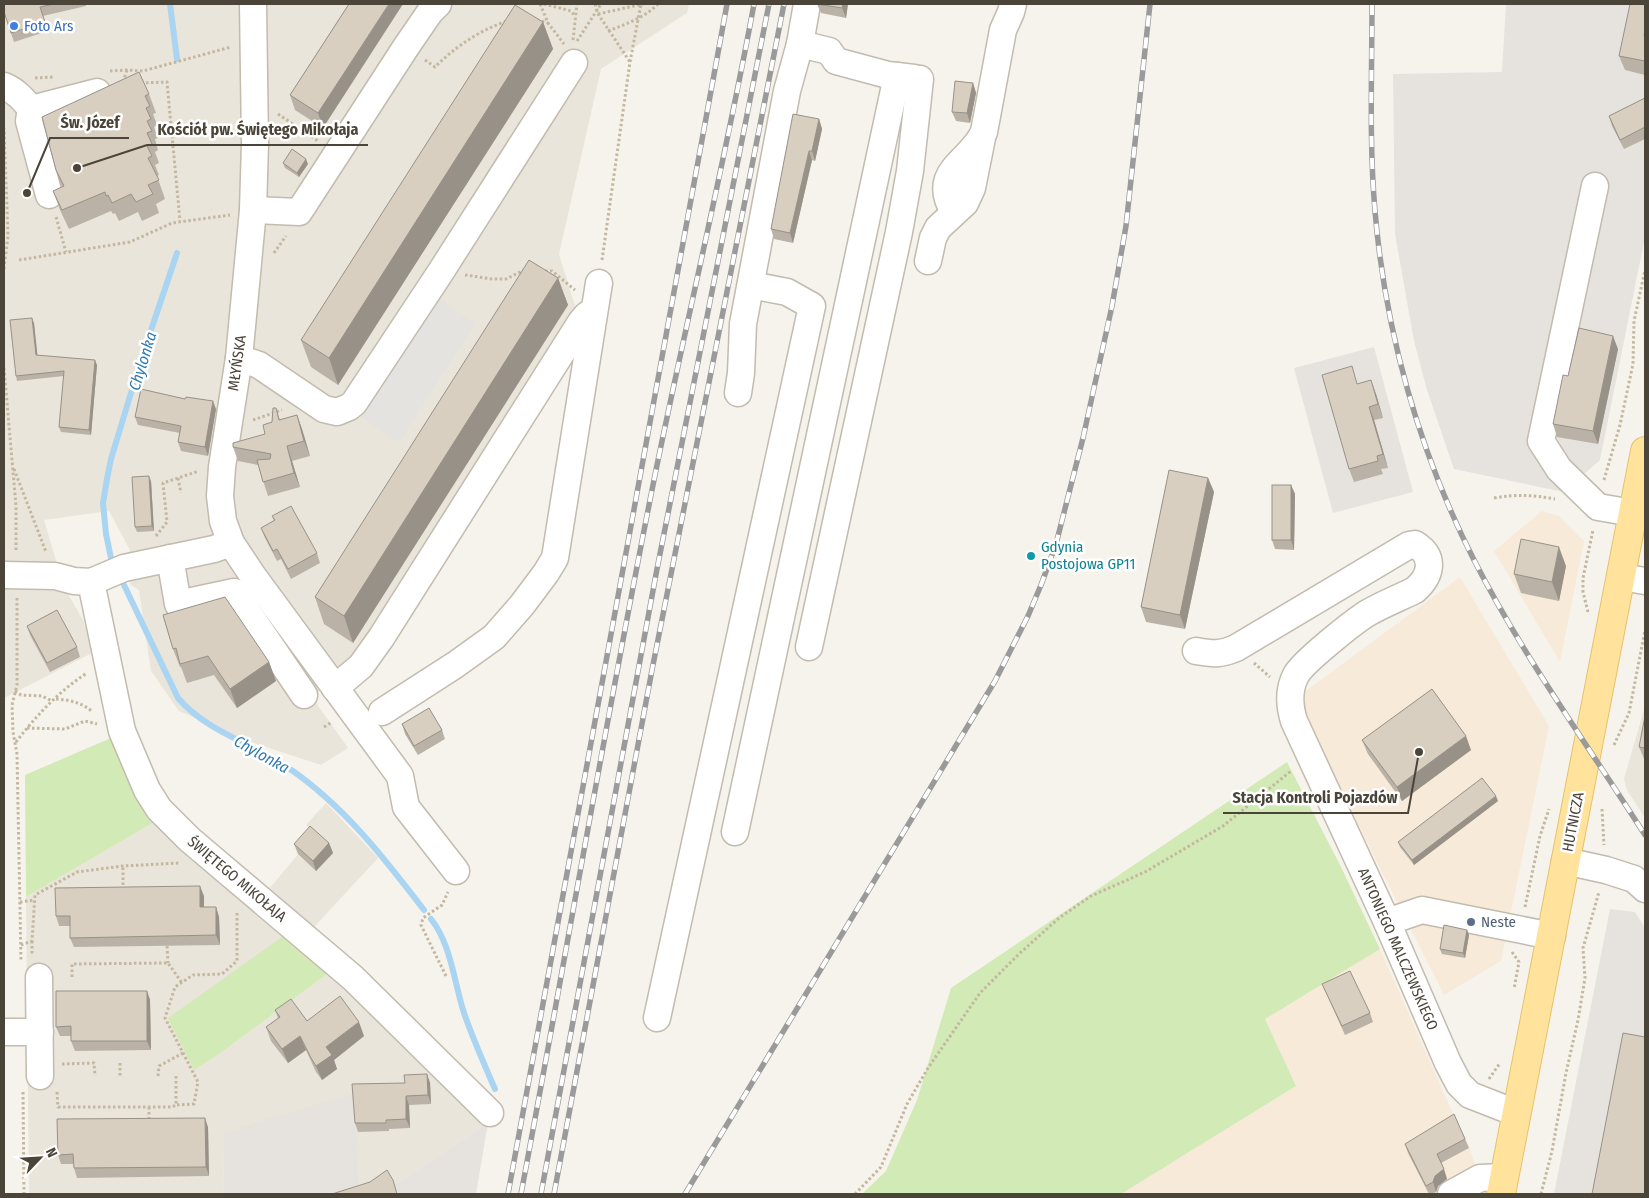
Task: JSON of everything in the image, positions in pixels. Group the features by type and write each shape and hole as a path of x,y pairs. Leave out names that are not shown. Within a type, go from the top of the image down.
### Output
{"main road":[{"name":"HUTNICZA","path":"1502,1186 1552,936 1565,861 1633,579 1633,512 1645,451"}],"street":[{"name":"MŁYŃSKA","path":"253,4 255,143 244,212 239,358 227,432 220,496 223,522 231,543 253,576 400,776 406,807 456,871"},
{"path":"244,212 299,212 421,26 438,4"},
{"path":"738,393 741,373 743,324 787,91 800,44 806,4"},
{"path":"928,261 938,228 965,202 972,188 1003,30 1013,4"},
{"path":"800,44 829,51 836,61 917,78"},
{"path":"239,358 259,365 324,409 337,412 354,403 440,273 571,56"},
{"path":"809,647 899,232 910,171 917,78"},
{"path":"735,832 917,78"},
{"path":"32,109 102,82"},
{"path":"4,86 12,89 32,109"},
{"path":"32,109 29,121 49,195"},
{"path":"1595,186 1541,441 1559,469 1598,507 1633,512"},
{"path":"382,712 494,638 522,605 555,558 590,313 599,283"},
{"path":"657,1018 812,306 787,292 751,285"},
{"path":"335,688 361,666 381,638 590,313"},
{"path":"10,575 55,576 74,581 91,582 124,568 214,549 231,543"},
{"path":"1196,651 1218,654 1236,648 1409,544 1415,544 1421,548 1429,560 1429,572 1421,585 1415,590 1366,614 1306,662 1296,676 1290,697"},
{"path":"170,558 178,604 234,592 304,695"},
{"name":"ŚWIĘTEGO MIKOŁAJA","path":"91,582 106,652 114,728 159,809 189,839 353,978 490,1113"},
{"name":"ANTONIEGO MALCZEWSKIEGO","path":"1290,697 1294,721 1388,922 1459,1084 1470,1095 1516,1113"},
{"path":"1565,861 1634,878 1645,889"},
{"path":"1388,922 1422,910 1552,936"},
{"path":"30,971 40,1032 31,1083"},
{"path":"4,1032 40,1032"},
{"path":"1451,1194 1480,1178 1502,1186"}],"path":[{"path":"540,4 548,23 571,56"},
{"path":"544,4 571,11 576,17"},
{"path":"571,56 576,4"},
{"path":"571,11 576,4"},
{"path":"594,4 608,31 630,62"},
{"path":"571,56 601,4"},
{"path":"597,12 641,4 630,62 599,283"},
{"path":"608,31 638,18 658,4"},
{"path":"448,53 492,26 515,18"},
{"path":"534,19 548,23"},
{"path":"102,82 127,70 143,71 236,46"},
{"path":"127,70 122,85 131,84"},
{"path":"30,79 59,76"},
{"path":"140,83 167,82 180,221"},
{"path":"273,111 338,154"},
{"path":"4,125 8,236 4,270"},
{"path":"49,195 66,252"},
{"path":"19,260 130,242 172,222 244,212"},
{"path":"440,273 449,272 492,279 506,279 526,269"},
{"path":"1586,620 1588,611 1583,592 1583,578 1598,507 1620,425 1633,364 1634,321 1645,270"},
{"path":"543,271 552,272 574,289 590,313"},
{"path":"4,368 16,506 10,575 15,691 12,705 16,742 21,945 30,971"},
{"path":"227,432 276,411 313,402"},
{"path":"13,465 55,576"},
{"path":"178,478 181,493"},
{"path":"163,483 167,522"},
{"path":"1494,498 1514,494 1535,495 1562,500"},
{"path":"1612,753 1629,713 1645,630"},
{"path":"1236,648 1290,697"},
{"path":"16,742 54,700 73,682 93,668 106,652"},
{"path":"15,691 21,695 42,696 54,700 70,700 85,706 114,728"},
{"path":"27,728 65,729 85,721 114,728"},
{"path":"855,1194 881,1166 907,1104 928,1068 980,994 1019,954 1059,918 1091,896 1145,872 1223,826 1311,755"},
{"path":"1513,990 1519,962 1510,950 1516,913 1526,906 1540,836 1551,804"},
{"path":"1541,1194 1552,1151 1578,1020 1585,978 1583,948 1606,870 1602,804"},
{"path":"32,952 35,895 77,872 123,866 185,863"},
{"path":"123,866 123,893"},
{"path":"446,976 421,925 423,918 442,906 456,871"},
{"path":"20,902 34,900"},
{"path":"63,1107 172,1107 194,1104 198,1082 165,1018 175,987 193,975 222,974 237,961 237,908"},
{"path":"21,945 32,941"},
{"path":"167,946 168,963 182,983"},
{"path":"72,977 72,964 168,963"},
{"path":"158,1076 159,1066 183,1053"},
{"path":"1482,1100 1485,1083 1500,1064 1501,1055"},
{"path":"77,1064 94,1063 95,1076"},
{"path":"120,1063 120,1076"},
{"path":"176,1076 176,1105"},
{"path":"24,1194 31,1083"},
{"path":"149,1107 149,1124"}],"shaded area":[{"path":"4,4 689,4 687,13 601,69 559,254 576,309 368,649 312,697 348,748 321,765 242,739 179,711 151,671 139,590 131,585 123,562 130,550 109,511 44,520 64,587 83,620 94,652 4,698"},
{"path":"1506,4 1645,4 1645,237 1600,460 1564,492 1454,469 1427,390 1414,341 1395,234 1393,74 1502,72"},
{"path":"432,294 476,323 399,442 356,414"},
{"path":"1374,347 1413,492 1333,513 1294,368"},
{"path":"1542,511 1559,516 1584,541 1560,662 1494,551"},
{"path":"1460,577 1549,726 1501,961 1444,995 1295,699"},
{"path":"1645,706 1645,818 1627,790 1624,779"},
{"path":"326,803 378,858 313,928 270,888 315,832 306,825"},
{"path":"156,821 289,932 194,1069 222,1052 331,971 488,1123 394,1185 360,1194 358,1159 223,1133 224,1194 29,1194 26,897"},
{"path":"1610,909 1635,912 1645,928 1645,1194 1554,1194"},
{"path":"1380,949 1457,1123 1466,1139 1477,1169 1438,1194 1121,1194 1296,1086 1265,1019"},
{"path":"354,1093 360,1194 224,1194 223,1133"},
{"path":"488,1123 476,1194 379,1194 394,1185"}],"green space":[{"path":"111,738 156,821 26,897 25,775"},
{"path":"1287,762 1341,867 1380,949 1265,1019 1296,1086 1121,1194 862,1194 886,1171 917,1100 951,988"},
{"path":"289,932 331,971 222,1052 194,1070 168,1018"}],"building":[{"path":"4,4 54,4 40,7 45,22 11,33 4,12"},
{"path":"349,4 389,4 318,113 290,95"},
{"path":"817,4 843,4 842,8"},
{"path":"1630,4 1645,4 1645,61 1619,56"},
{"path":"515,5 543,22 329,358 301,340"},
{"path":"139,72 149,94 145,96 150,106 146,108 151,119 147,121 152,131 147,133 152,144 147,146 152,156 148,158 159,180 148,185 153,194 136,202 131,194 112,203 105,192 62,210 53,191 64,186 56,170 42,117"},
{"path":"955,81 973,83 967,113 952,112"},
{"path":"1645,98 1645,127 1620,140 1609,116"},
{"path":"793,114 819,119 812,151 809,151 790,233 771,229"},
{"path":"292,149 306,159 297,173 283,163"},
{"path":"529,260 558,278 344,616 315,597"},
{"path":"32,318 36,355 95,360 89,430 59,427 64,371 16,376 10,320"},
{"path":"1579,328 1613,336 1593,431 1553,424 1563,375 1568,376"},
{"path":"1352,366 1357,384 1371,380 1378,404 1369,407 1383,454 1377,456 1378,461 1349,469 1322,375"},
{"path":"141,389 185,399 186,397 213,401 205,447 178,442 181,426 135,417"},
{"path":"273,408 276,408 279,420 297,415 304,441 287,446 294,473 263,482 257,460 270,459 271,454 233,447 233,443 265,434 263,425 272,422"},
{"path":"1169,470 1208,478 1180,615 1141,607"},
{"path":"149,476 152,526 135,527 132,477"},
{"path":"1272,485 1291,485 1291,540 1272,540"},
{"path":"291,506 317,553 288,569 277,549 273,551 261,528 275,520 272,516"},
{"path":"1521,539 1559,547 1552,582 1514,574"},
{"path":"225,597 269,662 230,689 208,656 180,664 176,648 173,649 163,615"},
{"path":"57,610 77,647 47,663 27,626"},
{"path":"1432,689 1466,736 1397,787 1362,740"},
{"path":"429,708 442,730 414,746 402,724"},
{"path":"1645,716 1645,748 1639,747"},
{"path":"1482,778 1496,796 1412,860 1398,842"},
{"path":"310,826 329,843 313,861 294,844"},
{"path":"200,886 200,907 216,907 216,935 70,938 70,916 56,916 55,888"},
{"path":"1444,925 1467,930 1463,953 1440,949"},
{"path":"1350,971 1370,1013 1342,1026 1322,984"},
{"path":"56,991 147,991 147,1041 71,1041 71,1026 56,1027"},
{"path":"340,996 359,1022 326,1047 332,1055 316,1066 300,1036 282,1049 266,1027 280,1017 275,1010 291,999 307,1021"},
{"path":"1623,1033 1645,1037 1645,1194 1592,1194"},
{"path":"427,1074 428,1095 406,1096 406,1119 386,1120 386,1123 355,1123 352,1084 405,1083 404,1075"},
{"path":"1454,1114 1465,1139 1437,1154 1444,1169 1435,1176 1433,1182 1426,1186 1405,1144"},
{"path":"205,1118 206,1167 74,1168 73,1154 58,1155 57,1119"},
{"path":"387,1170 393,1180 397,1194 332,1194 370,1182"}],"waterway":[{"name":"Chylonka","path":"170,4 177,59"},
{"name":"Chylonka","path":"111,558 103,503 111,459 140,363 177,253"},
{"name":"Chylonka","path":"124,585 178,698 203,720 276,760 328,799 363,834 424,910"},
{"name":"Chylonka","path":"431,919 438,929 448,952 464,1013 495,1089"}],"railway":[{"path":"508,1194 727,4"},
{"path":"521,1194 637,565 667,416 731,122 754,4"},
{"path":"541,1194 657,569 769,4"},
{"path":"554,1194 652,670 784,4"},
{"path":"685,1194 995,681 1028,616 1041,585 1056,544 1083,438 1112,306 1126,226 1150,4"},
{"path":"1372,4 1372,159 1380,256 1396,346 1421,434 1454,519 1493,596 1534,665 1645,835"}],"place":[{"name":"Foto Ars","path":"14,26"},
{"name":"Kościół pw. Świętego Mikołaja","path":"77,168"},
{"name":"Św. Józef","path":"27,193"},
{"name":"Gdynia Postojowa GP11","path":"1031,556"},
{"name":"Stacja Kontroli Pojazdów","path":"1419,752"},
{"name":"Neste","path":"1471,922"}]}
